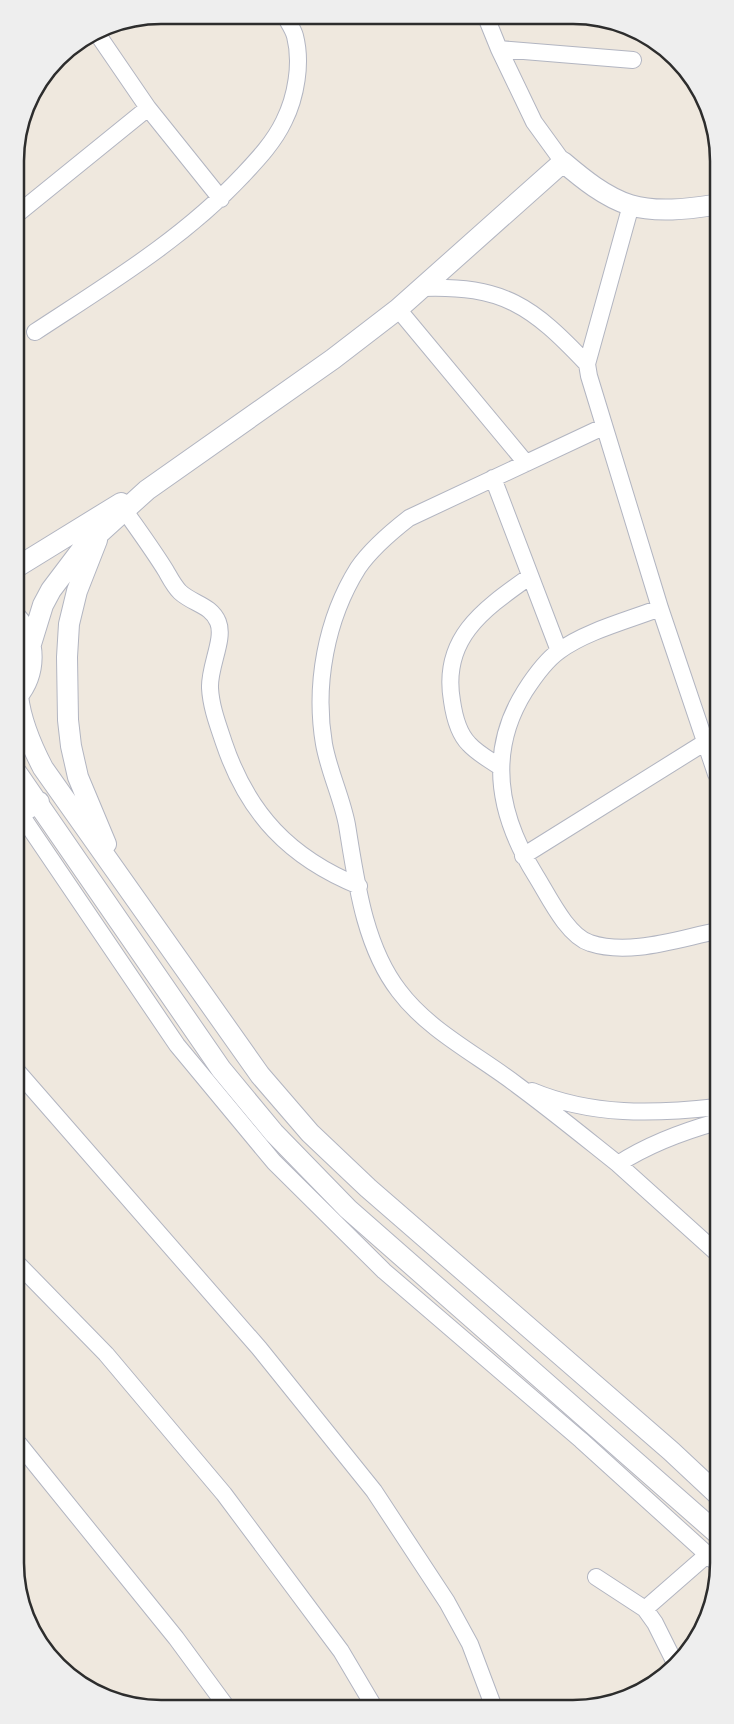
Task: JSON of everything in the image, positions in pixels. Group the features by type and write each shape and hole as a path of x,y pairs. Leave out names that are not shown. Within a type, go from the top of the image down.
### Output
{"street":[{"path":"35,332 161,248 220,198 263,153 287,114 295,89 298,65 295,36 289,24"},
{"path":"489,24 498,49 534,122 563,162 593,186 630,205 676,209 710,205"},
{"path":"100,38 148,108 220,198"},
{"path":"498,49 633,60"},
{"path":"24,209 148,108"},
{"path":"24,688 30,670 31,644 43,605 70,562 147,490 334,359 398,309 563,162"},
{"path":"630,205 588,364 592,389 603,427 660,608 710,757"},
{"path":"421,288 457,287 510,299 552,328 588,364"},
{"path":"398,309 526,463"},
{"path":"603,427 409,518 390,533 359,566 341,598 325,651 320,684 320,714 325,745 346,821 358,886 381,963 398,991 422,1016 446,1035 518,1085 618,1164 710,1247"},
{"path":"493,478 558,651"},
{"path":"24,563 132,495 147,490"},
{"path":"125,511 174,586 186,597 208,608 219,624 221,639 211,672 211,697 234,773 244,791 267,823 296,851 327,872 358,886"},
{"path":"99,534 77,591 69,624 67,657 69,733 78,777 121,881"},
{"path":"500,767 468,743 460,729 454,714 450,689 450,668 457,648 472,623 488,606 529,577"},
{"path":"660,608 586,637 558,651 535,675 517,704 503,739 500,767 502,792 511,826 524,856 570,929 588,943 613,947 649,945 710,932"},
{"path":"24,627 31,644"},
{"path":"24,725 43,768 121,881 237,1046 310,1133 368,1188 671,1451 710,1488"},
{"path":"524,856 704,743"},
{"path":"24,782 196,1036 247,1101 298,1159 348,1209 710,1528"},
{"path":"24,809 39,802"},
{"path":"24,818 177,1045 274,1162 384,1271 582,1440 710,1557"},
{"path":"24,1079 259,1348 374,1491 447,1602 470,1644 491,1700"},
{"path":"518,1085 558,1100 607,1110 660,1113 710,1108"},
{"path":"618,1164 643,1148 676,1134 710,1124"},
{"path":"24,1270 106,1354 224,1494 341,1651 370,1700"},
{"path":"24,1450 170,1630 222,1700"},
{"path":"645,1609 710,1562"},
{"path":"596,1577 645,1609 655,1623 672,1657"}]}
